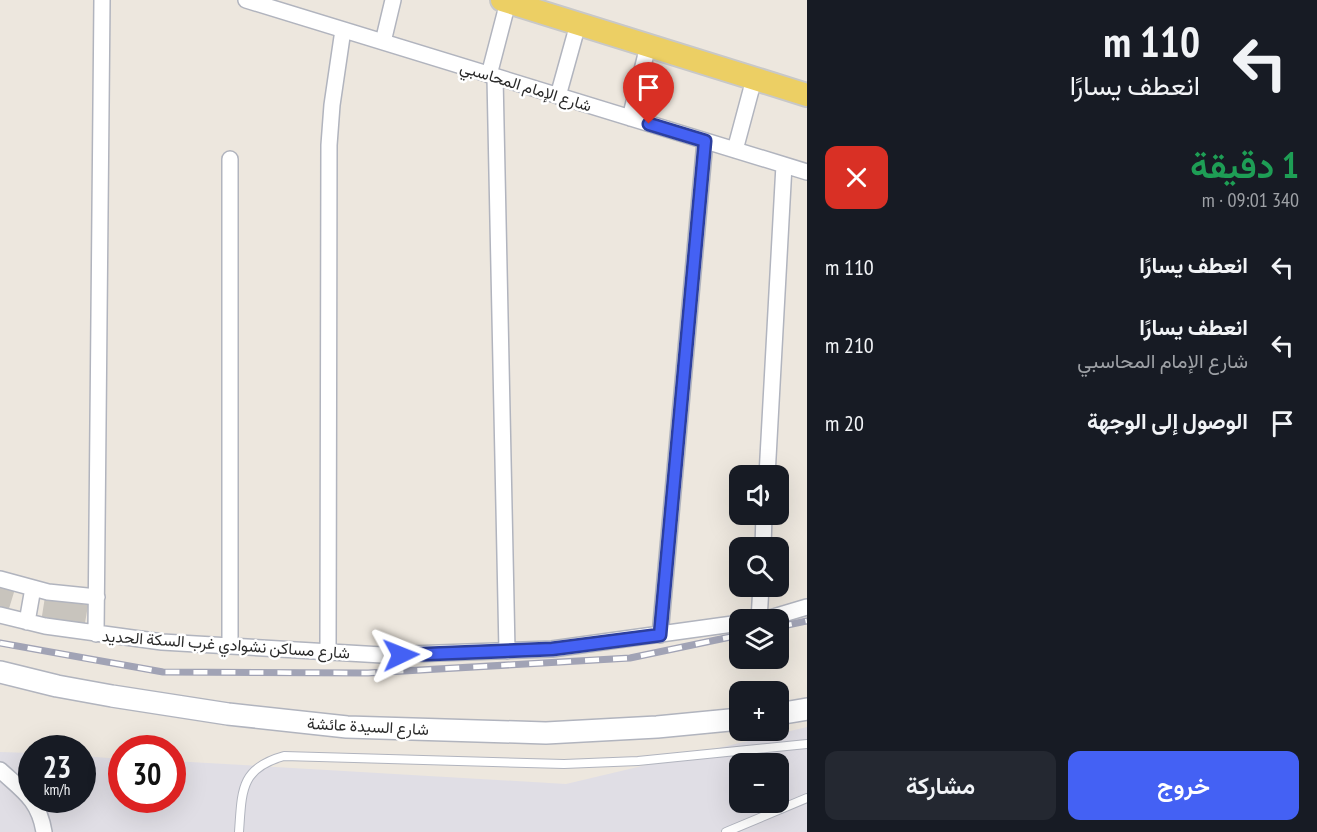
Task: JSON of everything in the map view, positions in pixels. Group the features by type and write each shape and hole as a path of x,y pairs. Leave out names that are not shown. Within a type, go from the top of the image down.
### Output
{"main road":[{"path":"505,1 807,95"}],"street":[{"path":"96,634 102,0"},
{"name":"شارع الإمام المحاسبي","path":"246,0 276,4 343,30 807,172"},
{"path":"383,42 393,0"},
{"path":"505,1 492,76 507,651"},
{"path":"558,96 578,24"},
{"path":"328,653 329,145 332,105 343,30"},
{"path":"630,118 648,46"},
{"path":"735,150 754,79"},
{"path":"660,635 705,141"},
{"path":"230,159 230,646"},
{"path":"768,465 784,165"},
{"path":"0,579 67,595 97,597"},
{"path":"27,622 33,588"},
{"path":"789,612 807,607"},
{"name":"شارع مساكن نشوادي غرب السكة الحديد","path":"0,615 96,634 162,642 382,655 552,649 729,625"},
{"name":"شارع السيدة عائشة","path":"0,672 112,696 228,714 347,727 546,733 657,727 729,720"},
{"path":"789,712 807,709"},
{"path":"0,770 35,803 42,817 44,832"}],"lane":[{"path":"239,832 241,804 246,783 254,771 267,761 284,756 564,764 638,761 807,744"},
{"path":"726,832 807,798"}],"shaded area":[{"path":"807,727 807,832 0,832 0,752 18,753 18,813 96,813 96,757 108,758 108,813 186,813 186,762 566,784 748,741 789,741 789,731"}],"building":[{"path":"0,584 15,589 7,615 0,613"},
{"path":"45,597 88,605 84,629 41,622"}],"railway":[{"path":"789,625 807,621"},
{"path":"0,643 163,672 368,673 630,658 729,637"}],"route":[{"path":"401,655 552,649 660,635 705,141 649,124"}]}
